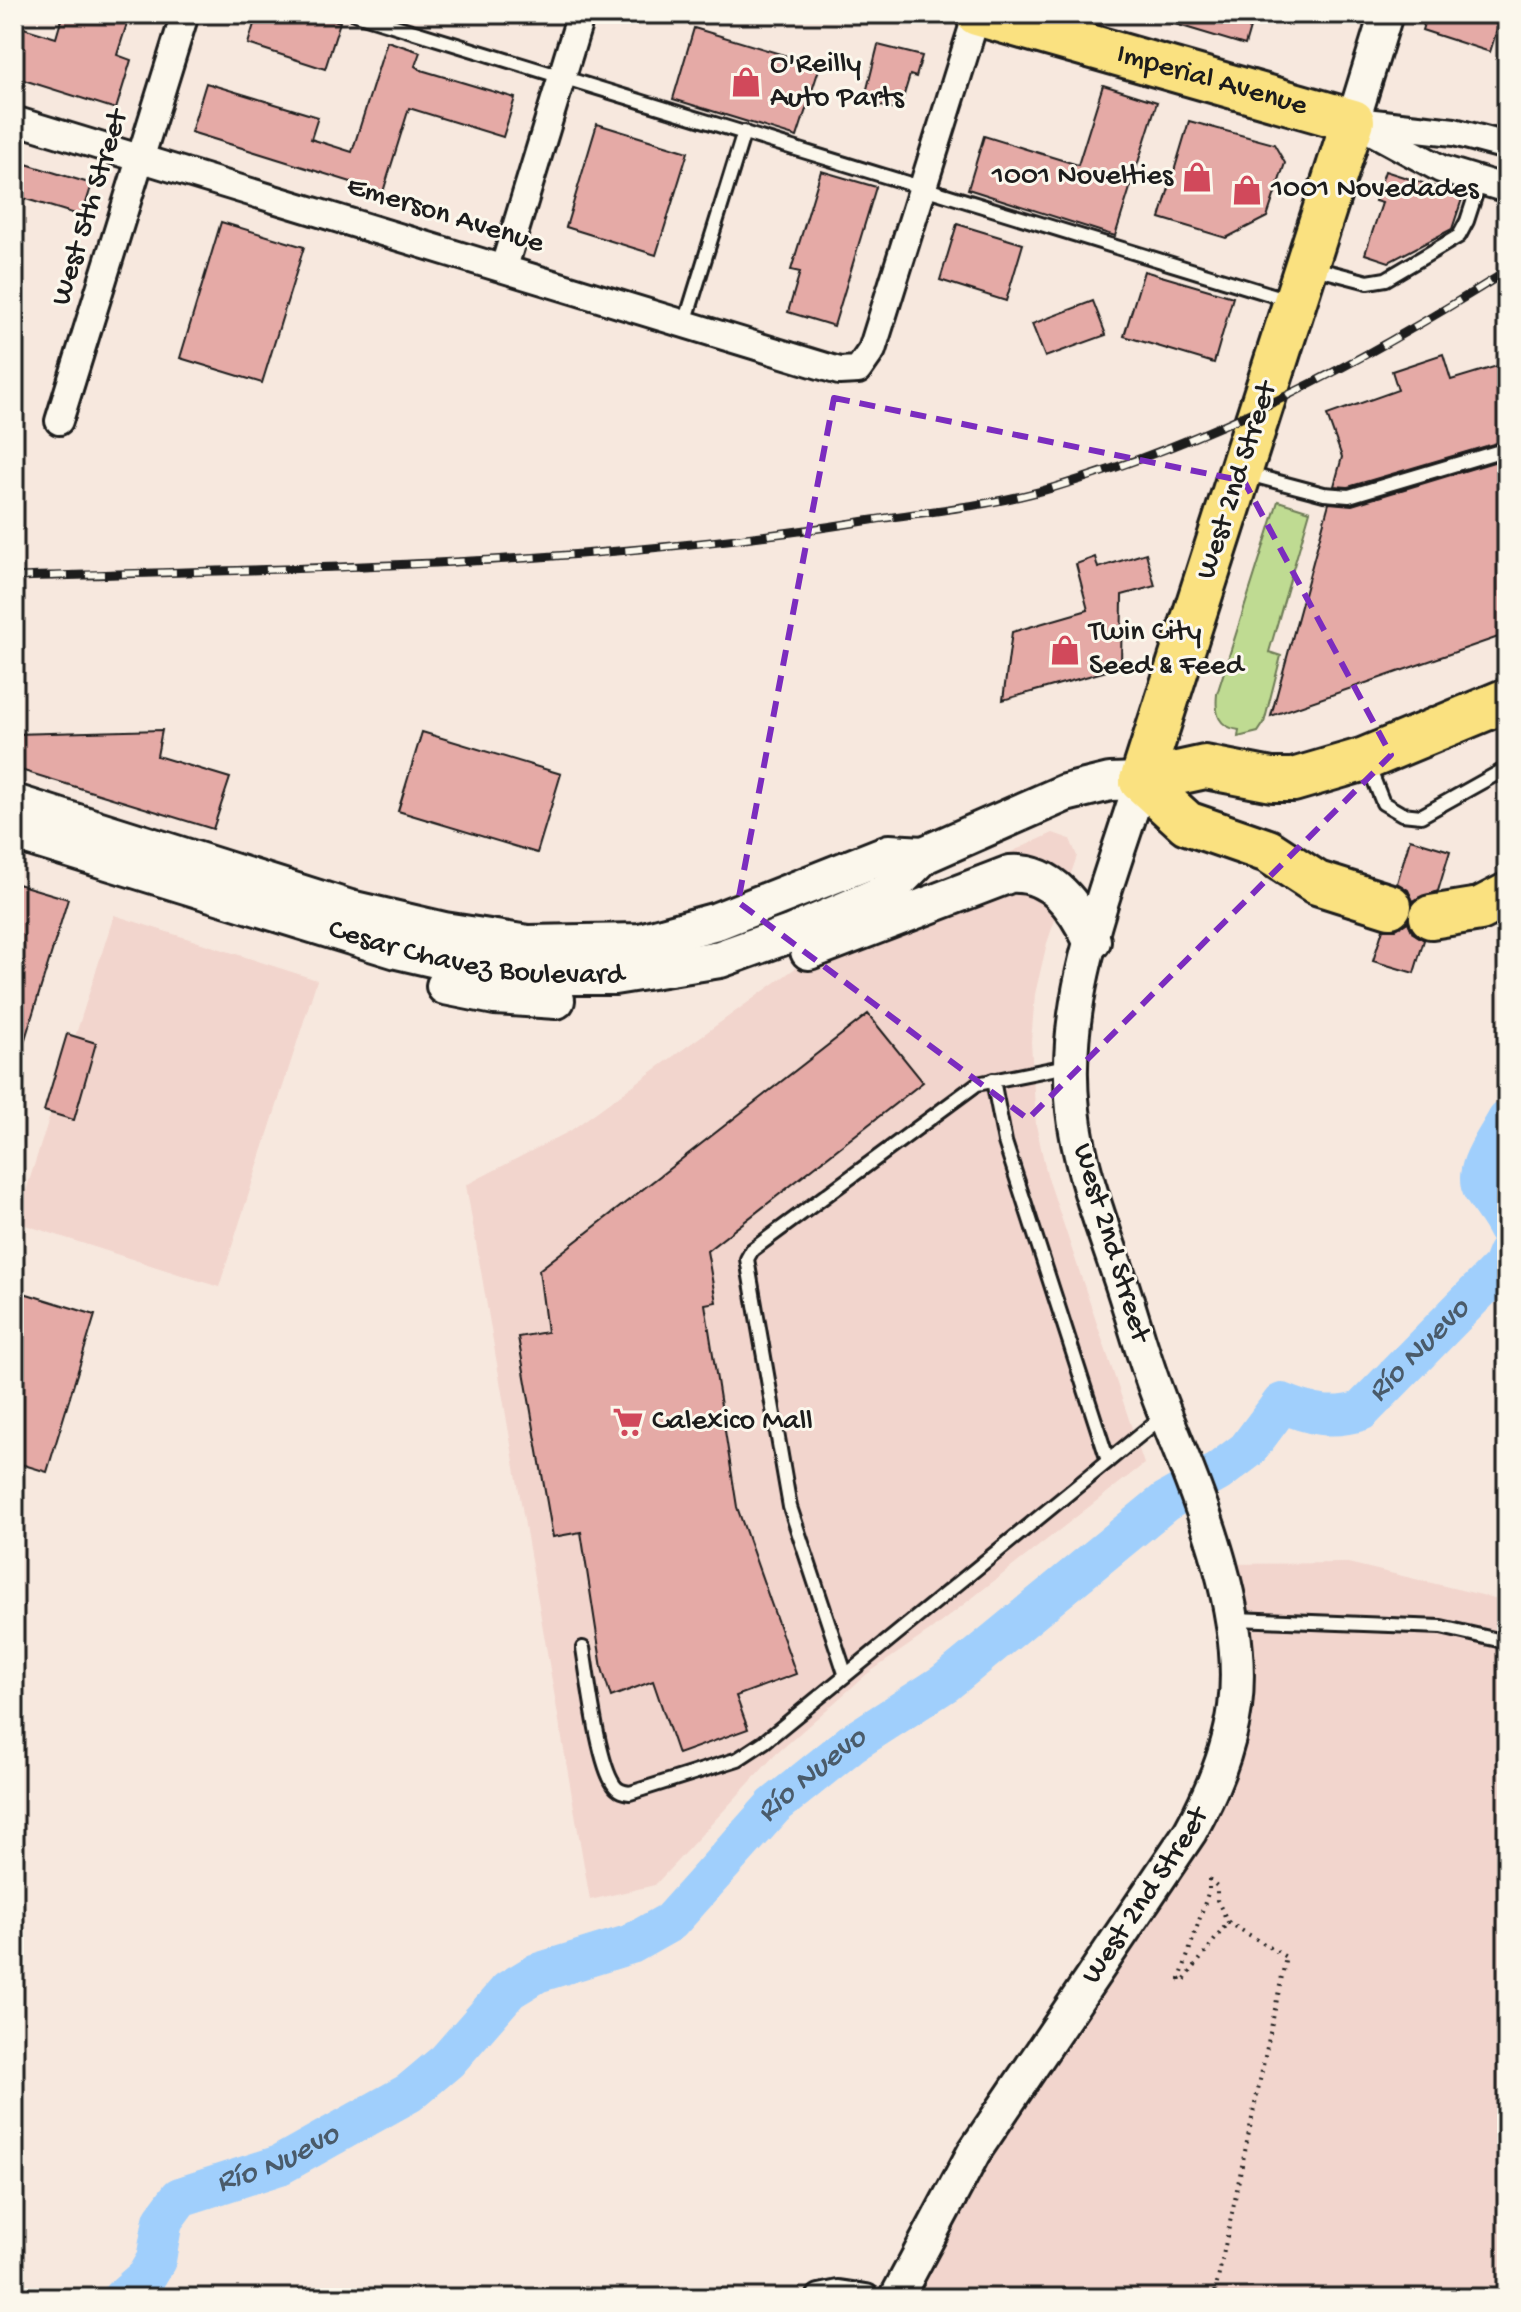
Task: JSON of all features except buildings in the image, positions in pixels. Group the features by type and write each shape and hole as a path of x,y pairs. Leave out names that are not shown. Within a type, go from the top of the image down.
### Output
{"highway":[{"name":"Imperial Avenue","path":"977,14 1353,121"},
{"name":"West 2nd Street","path":"1141,781 1353,121"},
{"name":"Cesar Chavez Boulevard","path":"1141,781 1205,767 1272,780 1293,780 1365,759 1507,700"},
{"path":"1141,781 1187,823 1268,851 1317,883 1390,906"},
{"path":"1431,917 1480,909 1507,895"}],"main road":[{"name":"Cesar Chavez Boulevard","path":"14,832 397,950 471,967 544,976 614,976 720,959 887,892 924,855 1065,793 1110,782 1141,781"},
{"name":"Cesar Chavez Boulevard","path":"14,803 350,909 444,931 528,944 640,942 717,921 889,853 924,855"},
{"path":"14,857 442,986 537,1000 637,996 729,978 1010,874 1036,877 1054,887 1082,920 1092,941"}],"street":[{"name":"West 5th Street","path":"59,421 185,14"},
{"path":"504,267 581,14"},
{"path":"923,187 977,14"},
{"path":"1353,121 1386,14"},
{"name":"Emerson Avenue","path":"14,120 839,371 858,370 872,350 923,187"},
{"name":"Imperial Avenue","path":"1353,121 1454,132 1507,146"},
{"name":"Imperial Avenue","path":"1353,121 1441,169 1507,189"},
{"name":"West 2nd Street","path":"896,2298 974,2152 1190,1832 1212,1792 1235,1707 1237,1657 1232,1619 1211,1535 1171,1429 1078,1141 1071,1065 1076,1008 1092,941 1141,781"},
{"path":"820,2298 839,2294 866,2298"}],"lane":[{"path":"356,14 375,17 923,187 1301,284 1386,279 1459,236 1480,181"},
{"path":"685,323 744,132"},
{"path":"1242,472 1324,494 1349,496 1507,449"},
{"path":"1365,759 1383,803 1412,816 1421,816 1507,768"},
{"path":"845,1673 790,1507 747,1259 752,1250 977,1084 1071,1065"},
{"path":"993,1080 1005,1142 1108,1461"},
{"path":"583,1648 612,1782 620,1791 630,1793 738,1759 764,1742 1108,1461 1171,1429"},
{"path":"1232,1619 1441,1627 1507,1642"}],"path":[{"path":"1214,2298 1286,1957 1228,1922 1217,1900 1217,1886 1209,1879 1209,1890 1180,1979 1183,1982 1228,1922"}],"highlighted area":[{"path":"834,398 1244,481 1391,755 1028,1119 738,902"}],"shaded area":[{"name":"Calexico Mall","path":"1053,833 1070,839 1077,856 1047,943 1035,994 1031,1042 1036,1125 1047,1175 1144,1464 931,1630 867,1674 775,1755 655,1885 590,1900 466,1185 570,1131 862,920"},
{"path":"114,915 317,980 219,1287 16,1222"},
{"path":"1348,1563 1507,1601 1507,2298 896,2298 1224,1756 1218,1564"}],"green space":[{"path":"1278,501 1310,511 1269,652 1281,656 1264,723 1258,732 1238,737 1239,730 1226,726 1219,718 1217,694"}],"waterway":[{"name":"Río Nuevo","path":"1507,1120 1480,1174 1483,1190 1507,1228"},
{"name":"Río Nuevo","path":"122,2298 146,2277 156,2260 163,2220 180,2197 280,2165 409,2093 447,2061 509,1990 537,1973 631,1944 670,1922 774,1806 852,1743 945,1683 1165,1502 1218,1472 1247,1450 1282,1403 1321,1415 1361,1411 1502,1267 1507,1254"}],"railway":[{"path":"14,577 329,568 644,549 749,538 1003,500 1114,468 1231,422 1397,337 1507,271"}],"place":[{"name":"O'Reilly Auto Parts","path":"746,82"},
{"name":"1001 Novelties","path":"1197,177"},
{"name":"1001 Novedades","path":"1247,190"},
{"name":"Twin City Seed & Feed","path":"1065,650"},
{"name":"Calexico Mall","path":"628,1422"}]}
